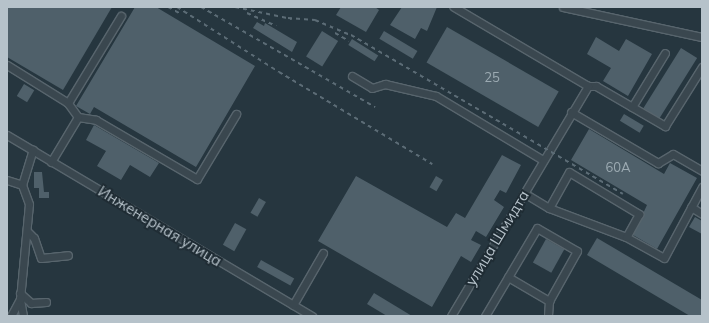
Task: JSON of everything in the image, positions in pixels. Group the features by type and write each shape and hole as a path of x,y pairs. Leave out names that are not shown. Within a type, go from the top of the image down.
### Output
{"street":[{"path":"454,7 588,86 596,86 665,126 702,67"},
{"path":"563,7 702,37"},
{"path":"68,103 121,16"},
{"path":"632,107 665,53"},
{"path":"7,65 68,103 78,117 96,120 197,179 236,114"},
{"path":"352,76 372,88 385,84 436,96 543,160"},
{"name":"улица Шмидта","path":"451,316 571,112 588,86"},
{"path":"571,112 658,163 673,154 702,171"},
{"path":"51,162 78,117"},
{"name":"Инженерная улица","path":"7,135 312,316"},
{"path":"23,316 20,296 23,245 28,232 29,204 22,185 33,150"},
{"path":"549,208 569,172 638,214 626,237"},
{"path":"7,180 22,185"},
{"path":"524,193 549,208 626,237 664,258 702,187"},
{"path":"691,207 702,214"},
{"path":"485,316 536,228 577,251 549,301 548,316"},
{"path":"28,232 34,238 42,258 68,255"},
{"path":"293,305 323,253"},
{"path":"508,277 549,301"},
{"path":"20,296 31,303 46,302"},
{"path":"11,316 20,296"}],"building":[{"path":"7,7 112,7 63,90 7,57"},
{"path":"135,7 156,7 255,66 196,167 94,107 90,114 76,106"},
{"path":"341,7 375,7 379,10 366,32 336,15"},
{"path":"402,7 437,7 427,31 421,28 415,39 390,25"},
{"path":"257,22 264,26 265,23 297,42 292,52 253,28"},
{"path":"447,27 559,91 538,127 426,63"},
{"path":"322,31 338,41 322,67 306,56"},
{"path":"384,31 417,51 413,59 379,39"},
{"path":"596,37 619,51 626,39 652,54 628,96 603,81 611,68 587,54"},
{"path":"352,39 378,55 375,61 348,45"},
{"path":"681,48 697,58 659,118 643,108"},
{"path":"24,84 34,90 27,102 17,96"},
{"path":"624,114 644,126 640,133 620,121"},
{"path":"94,125 159,163 150,177 130,165 121,180 97,166 106,151 86,140"},
{"path":"589,129 664,174 670,163 697,178 657,249 633,235 647,205 571,160"},
{"path":"502,155 521,165 506,193 500,190 494,200 504,207 486,237 476,231 471,240 481,245 471,262 461,256 432,307 318,241 356,176 447,227 456,213 465,218"},
{"path":"34,172 42,172 44,192 49,192 49,198 39,198 39,188 34,188"},
{"path":"436,176 443,180 436,191 430,187"},
{"path":"259,198 266,202 257,217 250,213"},
{"path":"695,217 702,221 702,234 689,227"},
{"path":"235,223 246,229 234,251 223,245"},
{"path":"597,238 702,300 702,316 690,316 587,255"},
{"path":"546,239 564,249 551,273 533,263"},
{"path":"261,260 294,278 290,285 257,267"},
{"path":"374,293 412,316 387,316 367,304"}],"railway":[{"path":"168,7 181,14"},
{"path":"177,7 279,72 432,164"},
{"path":"201,7 375,107"},
{"path":"235,7 292,19"},
{"path":"247,13 276,26"},
{"path":"288,18 315,20 351,35 623,194"},
{"path":"335,33 349,41"}]}
